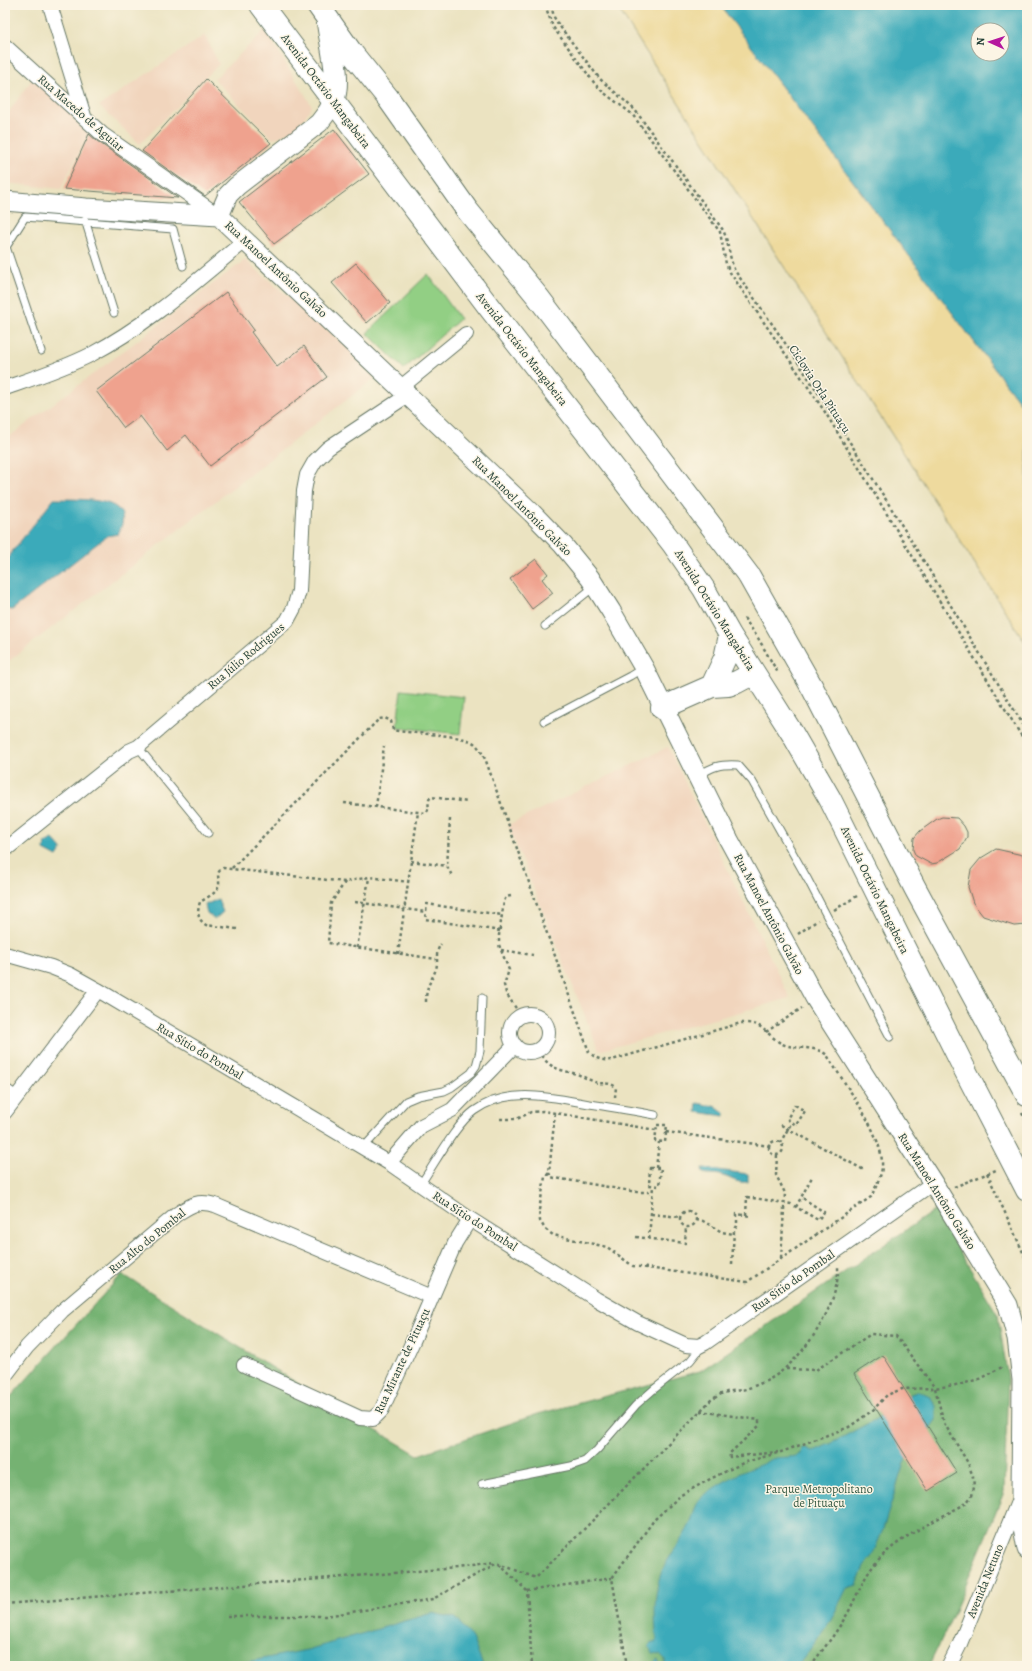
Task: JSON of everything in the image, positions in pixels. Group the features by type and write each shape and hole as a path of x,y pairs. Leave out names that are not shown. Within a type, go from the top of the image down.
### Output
{"main road":[{"name":"Avenida Octávio Mangabeira","path":"261,5 489,306 673,544 704,589 730,635 792,733 830,798 959,1059 1027,1190"},
{"path":"322,12 335,70 335,97 333,101"},
{"path":"322,12 351,52 388,98 467,210 538,297 749,576 813,689 915,888 1027,1095"},
{"path":"712,686 725,658 730,635"},
{"path":"662,708 712,686 728,685 754,673"}],"street":[{"path":"50,5 84,116"},
{"name":"Rua Macedo de Aguiar","path":"5,46 84,116 102,134 219,216"},
{"path":"219,216 228,195 237,186 319,123 333,101"},
{"name":"Rua Manoel Antônio Galvão","path":"5,201 26,210 86,216 219,216 404,391 563,545 595,586 644,668 662,708 698,776 732,846 815,998 936,1188 1008,1305 1014,1325 1020,1356 1023,1408 1021,1495 1027,1549"},
{"path":"5,388 42,375 92,354 138,326 246,240"},
{"path":"404,391 466,334"},
{"name":"Rua Júlio Rodrigues","path":"5,850 129,751 138,747 287,621 294,608 299,591 304,491 307,475 315,461 328,448 404,391"},
{"name":"Rua Sítio do Pombal","path":"5,954 51,966 98,990 389,1163 470,1219 596,1300 638,1323 686,1345 699,1346 705,1343 837,1250 936,1188"},
{"path":"5,1112 98,990"},
{"path":"529,1014 537,1016 544,1021 548,1029 548,1038 538,1051 521,1051 514,1046 510,1029 514,1021 521,1016 529,1014"},
{"path":"389,1163 421,1126 452,1110 514,1046"},
{"name":"Rua Alto do Pombal","path":"5,1376 27,1347 62,1311 177,1214 197,1203 205,1202 215,1205 432,1297"},
{"name":"Rua Mirante de Pituaçu","path":"244,1365 360,1418 373,1419 381,1411 455,1243 470,1219"},
{"name":"Avenida Netuno","path":"949,1666 959,1646 1021,1495"},
{"path":"959,1646 960,1666"}],"lane":[{"path":"26,210 6,247 42,351"},
{"path":"114,313 86,216 173,229 183,266"},
{"path":"546,626 595,586"},
{"path":"544,721 644,668"},
{"path":"138,747 208,833"},
{"path":"698,776 707,770 722,764 738,765 752,781 808,880 890,1037"},
{"path":"363,1148 406,1101 418,1096 444,1091 452,1087 471,1072 476,1066 480,1051 482,998"},
{"path":"5,1088 18,1096"},
{"path":"420,1185 463,1121 478,1108 499,1099 512,1096 543,1095 655,1114"},
{"path":"482,1484 571,1466 585,1461 597,1450 636,1405 690,1361 705,1343"}],"path":[{"name":"Ciclovia Orla Pituaçu","path":"545,5 553,27 578,62 603,92 632,114 720,232 726,264 731,274 825,412 1027,745"},
{"path":"551,5 554,17 558,24 600,79 635,110 724,230 727,238 731,262 735,271 779,332 830,409 1027,731"},
{"path":"232,868 379,719 386,718 391,721 393,730 401,732 461,738 473,742 481,751 486,761 589,1052 595,1058 612,1060 742,1023 757,1025 775,1039 788,1046 821,1050 827,1055 872,1127 879,1144 882,1163 879,1180 871,1196 747,1282 633,1266 606,1247 553,1234 545,1229 540,1221 539,1210 545,1177 549,1173 556,1113"},
{"path":"376,807 384,746"},
{"path":"344,803 426,813 428,801 432,797 468,802"},
{"path":"398,954 418,812"},
{"path":"450,819 447,866 452,876"},
{"path":"412,861 447,866"},
{"path":"237,929 206,925 198,917 200,902 215,892 219,887 218,872 223,868 345,882 369,877 409,882"},
{"path":"357,948 369,877"},
{"path":"345,882 331,903 327,941 331,945 436,959"},
{"path":"511,896 506,897 505,900 500,931 500,950 507,961 509,970 504,984 506,993 521,1016"},
{"path":"355,902 426,912"},
{"path":"500,931 424,919 427,904 502,916"},
{"path":"426,1002 427,986 436,969 438,949 441,944"},
{"path":"500,950 533,955"},
{"path":"766,1032 815,998"},
{"path":"538,1051 544,1061 562,1072 577,1074 598,1083 612,1084 616,1087 612,1123"},
{"path":"795,1105 805,1111 796,1125 792,1122 787,1119 795,1105"},
{"path":"500,1119 517,1119 537,1111 656,1130"},
{"path":"780,1143 792,1122"},
{"path":"657,1125 655,1141 659,1142 665,1142 667,1125"},
{"path":"781,1125 864,1170"},
{"path":"666,1132 770,1146"},
{"path":"770,1146 775,1141 780,1143"},
{"path":"656,1168 659,1142"},
{"path":"780,1143 783,1150 777,1155 776,1174 784,1190 785,1202 781,1258"},
{"path":"770,1146 770,1151 777,1155"},
{"path":"936,1188 987,1173 1013,1163"},
{"path":"650,1168 656,1168 661,1168 659,1186 649,1185 650,1168"},
{"path":"549,1173 555,1178 637,1192 652,1192"},
{"path":"987,1173 1027,1261"},
{"path":"796,1207 812,1177"},
{"path":"649,1239 653,1186"},
{"path":"746,1215 747,1197 785,1202 818,1220 824,1212 801,1197"},
{"path":"688,1210 695,1214 696,1220 691,1226 686,1227 680,1222 680,1217 684,1211 688,1210"},
{"path":"651,1214 680,1217"},
{"path":"732,1264 737,1214 751,1216"},
{"path":"696,1220 703,1221 718,1231 734,1234"},
{"path":"636,1237 685,1244 686,1227"},
{"path":"5,1604 456,1568 497,1563 536,1578 711,1400 725,1392 746,1389 767,1381 785,1369 801,1353 825,1315 835,1293 838,1271 837,1250"},
{"path":"785,1369 816,1370 871,1334 896,1336 935,1388 944,1423 968,1463 973,1477 974,1487 972,1496 965,1504 892,1547 874,1564 863,1581 848,1612 810,1666"},
{"path":"626,1666 612,1578 654,1520 681,1496 712,1478 743,1463 784,1451 849,1427 872,1410 887,1395 902,1390 935,1388 979,1380 1020,1356"},
{"path":"700,1412 759,1420 759,1426 729,1454 730,1457 784,1451"},
{"path":"497,1563 527,1591 532,1666"},
{"path":"227,1616 326,1616 433,1598 497,1563"},
{"path":"527,1591 612,1578"}],"shaded area":[{"path":"265,30 312,106 297,129 273,139 214,79"},
{"path":"205,35 219,64 140,144 99,106"},
{"path":"33,78 90,130 61,189 5,183 5,117"},
{"path":"245,260 380,374 5,664 5,440"},
{"path":"668,747 790,998 599,1051 508,825"}],"green space":[{"path":"428,274 460,319 404,369 367,333"},
{"path":"401,690 464,697 460,734 397,727"},
{"name":"Parque Metropolitano de Pituaçu","path":"935,1210 998,1315 1008,1379 1004,1492 954,1613 929,1666 5,1666 5,1403 122,1274 326,1401 418,1455 538,1414 700,1371"}],"sand":[{"path":"616,5 720,5 1027,412 1027,645"}],"water":[{"path":"720,5 1027,5 1027,412"},
{"path":"54,499 90,500 103,502 113,506 121,512 123,521 118,534 107,536 12,610 5,609 5,566 11,553"},
{"path":"53,839 62,849 57,857 44,850 45,843"},
{"path":"218,899 223,912 215,919 207,913 205,905"},
{"path":"697,1103 717,1107 725,1113 725,1116 696,1112"},
{"path":"702,1168 748,1174 748,1182 737,1181 720,1175 703,1173"},
{"path":"919,1391 930,1396 936,1406 936,1420 904,1463 882,1532 872,1556 864,1566 857,1585 847,1588 831,1620 798,1666 655,1666 655,1661 658,1659 659,1663 662,1665 665,1663 665,1659 660,1654 652,1653 649,1646 651,1642 656,1643 657,1641 655,1602 658,1582 665,1565 691,1523 697,1504 701,1498 740,1473 769,1460 797,1456 801,1454 802,1448 812,1451 830,1444 876,1419 908,1395"},
{"path":"432,1613 456,1618 472,1638 483,1666 226,1666 307,1650"}],"building":[{"path":"206,79 271,143 205,196 142,151"},
{"path":"334,129 369,174 274,244 239,202"},
{"path":"89,134 97,141 178,198 64,189"},
{"path":"356,263 390,303 367,323 332,283"},
{"path":"226,292 254,330 251,332 277,367 304,346 327,377 210,466 186,435 167,451 140,416 124,428 96,391"},
{"path":"536,559 548,574 542,579 553,593 532,609 510,579"},
{"path":"942,817 957,818 964,826 967,832 967,837 960,849 937,863 931,864 916,856 913,850 914,838 920,831"},
{"path":"996,849 1027,856 1027,925 1014,926 983,916 973,903 968,887 971,870 981,858"},
{"path":"883,1355 957,1473 928,1491 854,1374"}]}
